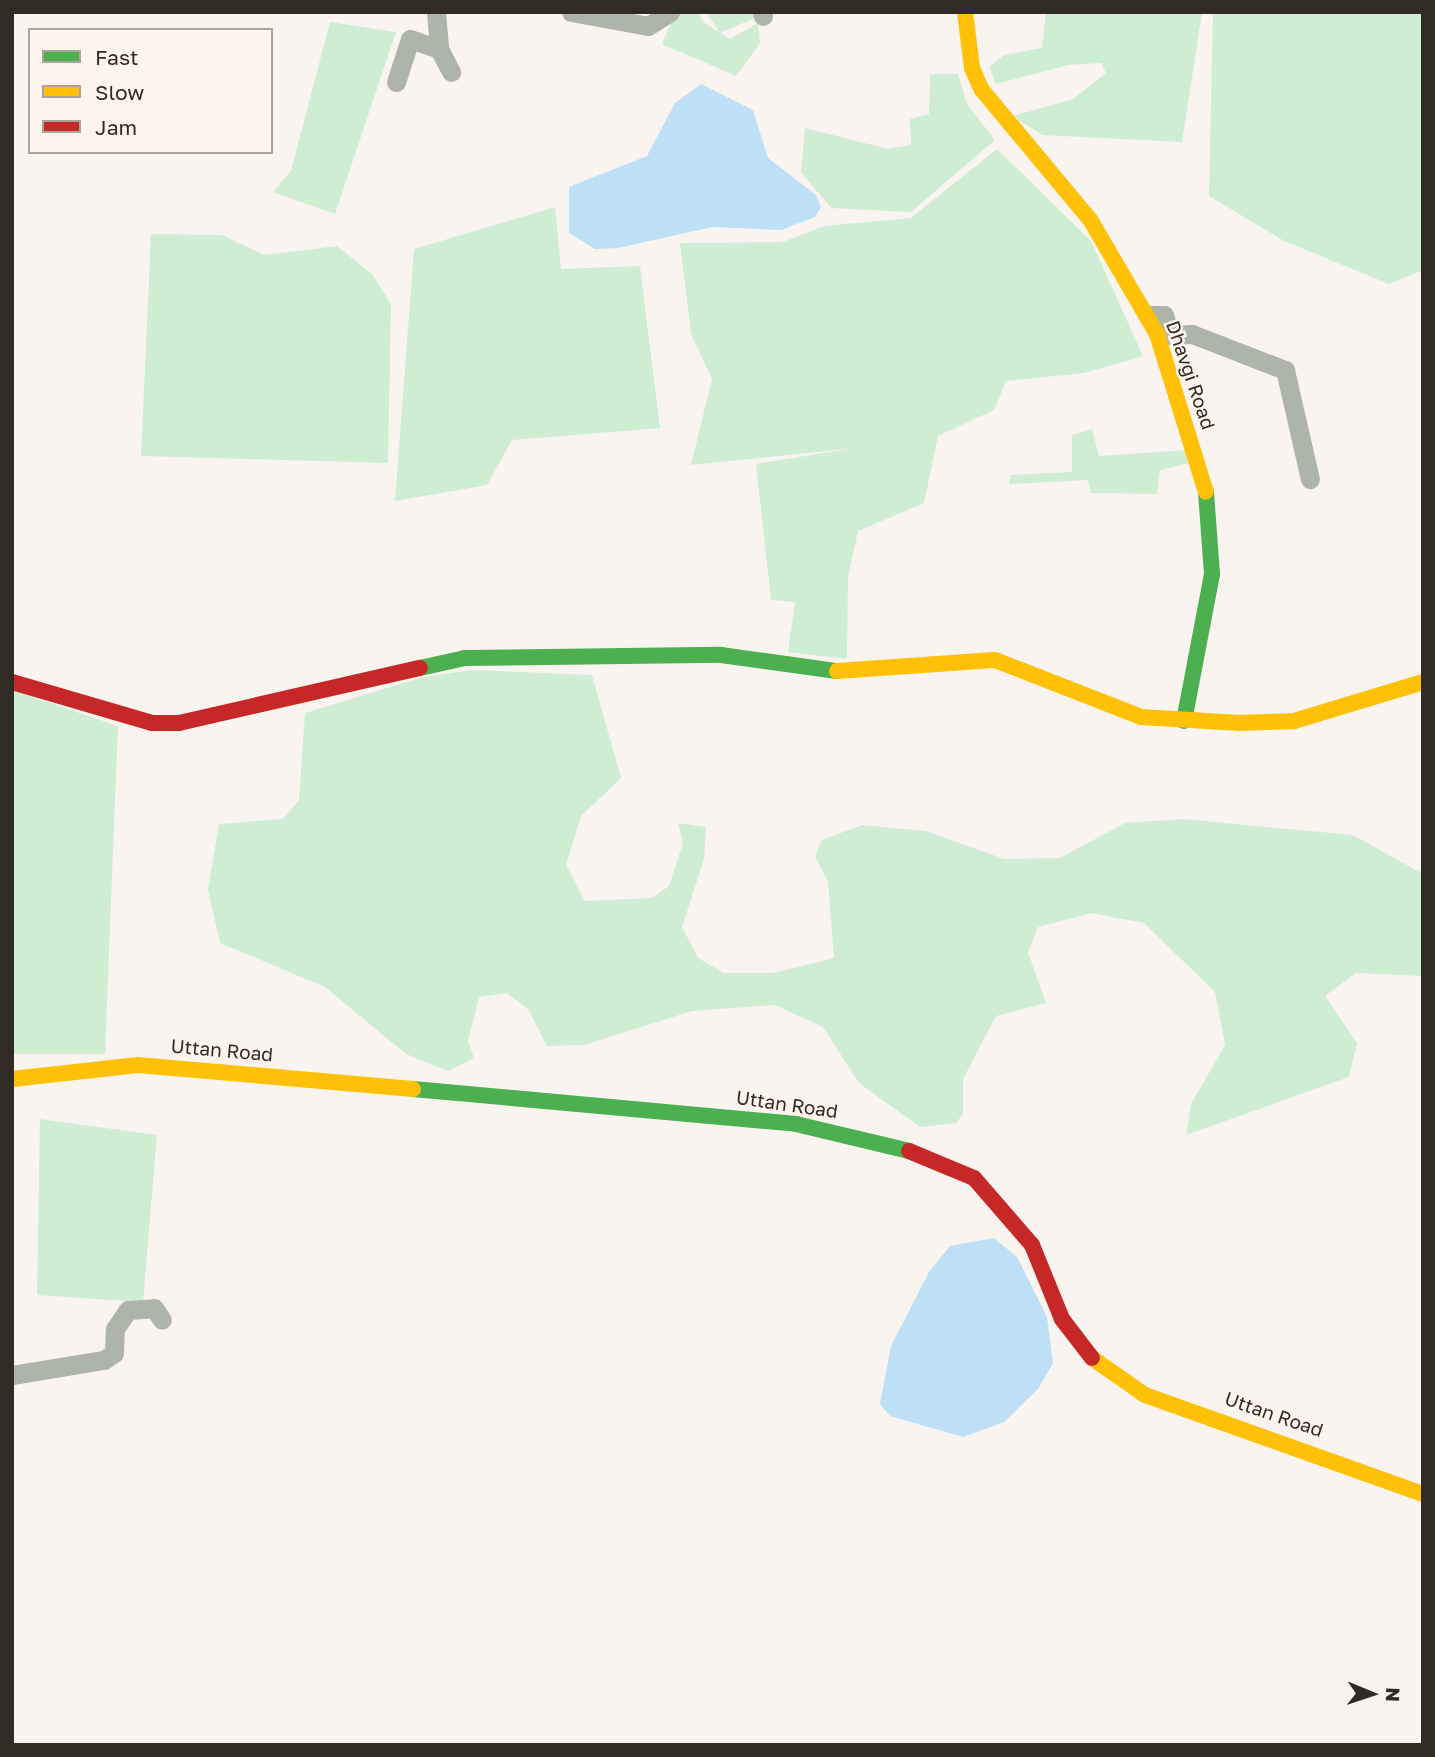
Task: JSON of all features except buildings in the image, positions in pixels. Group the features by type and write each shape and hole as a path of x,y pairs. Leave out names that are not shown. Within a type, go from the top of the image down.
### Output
{"street":[{"path":"436,12 439,49 451,72"},
{"path":"571,12 648,26 670,12"},
{"name":"Dhavgi Road","path":"965,12 972,68 982,90 1091,221 1147,315 1206,485 1212,534 1212,575 1184,721"},
{"path":"396,82 410,39 439,49"},
{"path":"1147,315 1164,315 1171,335 1192,334 1285,370 1310,479"},
{"path":"12,682 152,723 179,723 466,658 721,655 815,672 995,660 1130,713 1184,721 1294,721 1423,681"},
{"name":"Uttan Road","path":"12,1079 138,1065 266,1075 796,1124 929,1156 974,1178 1032,1245 1062,1318 1093,1359 1145,1395 1423,1494"},
{"path":"12,1375 104,1360 114,1353 115,1329 128,1310 154,1308 162,1320"}],"green space":[{"path":"676,12 699,12 703,22 730,39 758,23 760,43 736,76 662,44"},
{"path":"706,12 758,12 759,16 720,33"},
{"path":"1046,12 1202,12 1182,142 1042,135 1013,116 1073,99 1106,73 1101,63 1068,65 996,84 989,67 1004,55 1042,48"},
{"path":"1213,12 1423,12 1423,270 1389,284 1284,241 1209,196"},
{"path":"330,22 396,32 335,214 273,192 291,171"},
{"path":"930,74 958,74 967,104 995,140 911,212 831,208 801,172 805,128 888,149 911,145 910,119 929,114"},
{"path":"997,149 1091,241 1143,356 1084,373 1006,381 994,410 938,436 924,503 858,531 848,577 847,659 788,652 795,602 771,600 756,464 855,448 691,465 712,379 691,334 680,243 783,242 824,226 911,218"},
{"path":"555,207 561,269 640,266 660,428 512,440 487,485 395,501 414,249"},
{"path":"151,234 222,235 264,255 337,246 372,274 391,304 388,463 141,456"},
{"path":"1092,429 1099,456 1187,450 1189,463 1160,470 1157,494 1091,493 1088,480 1009,484 1011,475 1072,472 1072,435"},
{"path":"471,670 592,675 621,778 581,816 566,865 585,901 652,898 669,886 683,843 678,823 706,827 704,859 682,927 698,958 724,973 773,973 834,958 828,882 815,856 822,840 862,825 926,831 1004,859 1060,858 1125,823 1183,819 1353,835 1423,874 1423,976 1356,973 1325,996 1357,1043 1349,1077 1186,1135 1191,1104 1225,1045 1215,992 1144,923 1091,913 1038,927 1028,952 1046,1003 996,1016 963,1079 963,1114 956,1123 920,1127 859,1083 823,1027 775,1005 692,1011 584,1045 547,1046 528,1009 507,993 479,997 468,1041 474,1058 448,1071 406,1054 325,987 220,943 208,890 219,824 283,819 299,800 305,713 423,677"},
{"path":"12,690 118,726 105,1054 12,1054"},
{"path":"40,1119 157,1135 143,1302 37,1295"}],"water":[{"path":"701,84 753,110 768,158 816,195 821,207 815,217 781,230 712,227 618,248 595,249 569,233 569,187 647,156 675,103"},
{"path":"994,1238 1017,1257 1047,1317 1053,1363 1038,1389 1004,1422 963,1437 890,1416 880,1404 891,1346 929,1272 950,1246"}],"traffic: fast":[{"path":"1184,721 1212,574 1206,492"},
{"path":"420,668 465,658 721,655 837,671"},
{"path":"413,1089 796,1124 909,1151"}],"traffic: slow":[{"path":"965,12 972,68 982,90 1091,221 1157,334 1206,492"},
{"path":"837,671 995,660 1141,717 1240,723 1294,721 1423,682"},
{"path":"12,1079 138,1065 413,1089"},
{"path":"1092,1358 1145,1395 1423,1494"}],"traffic: jam":[{"path":"12,682 152,723 179,723 420,668"},
{"path":"909,1151 974,1178 1032,1245 1062,1319 1092,1358"}]}
